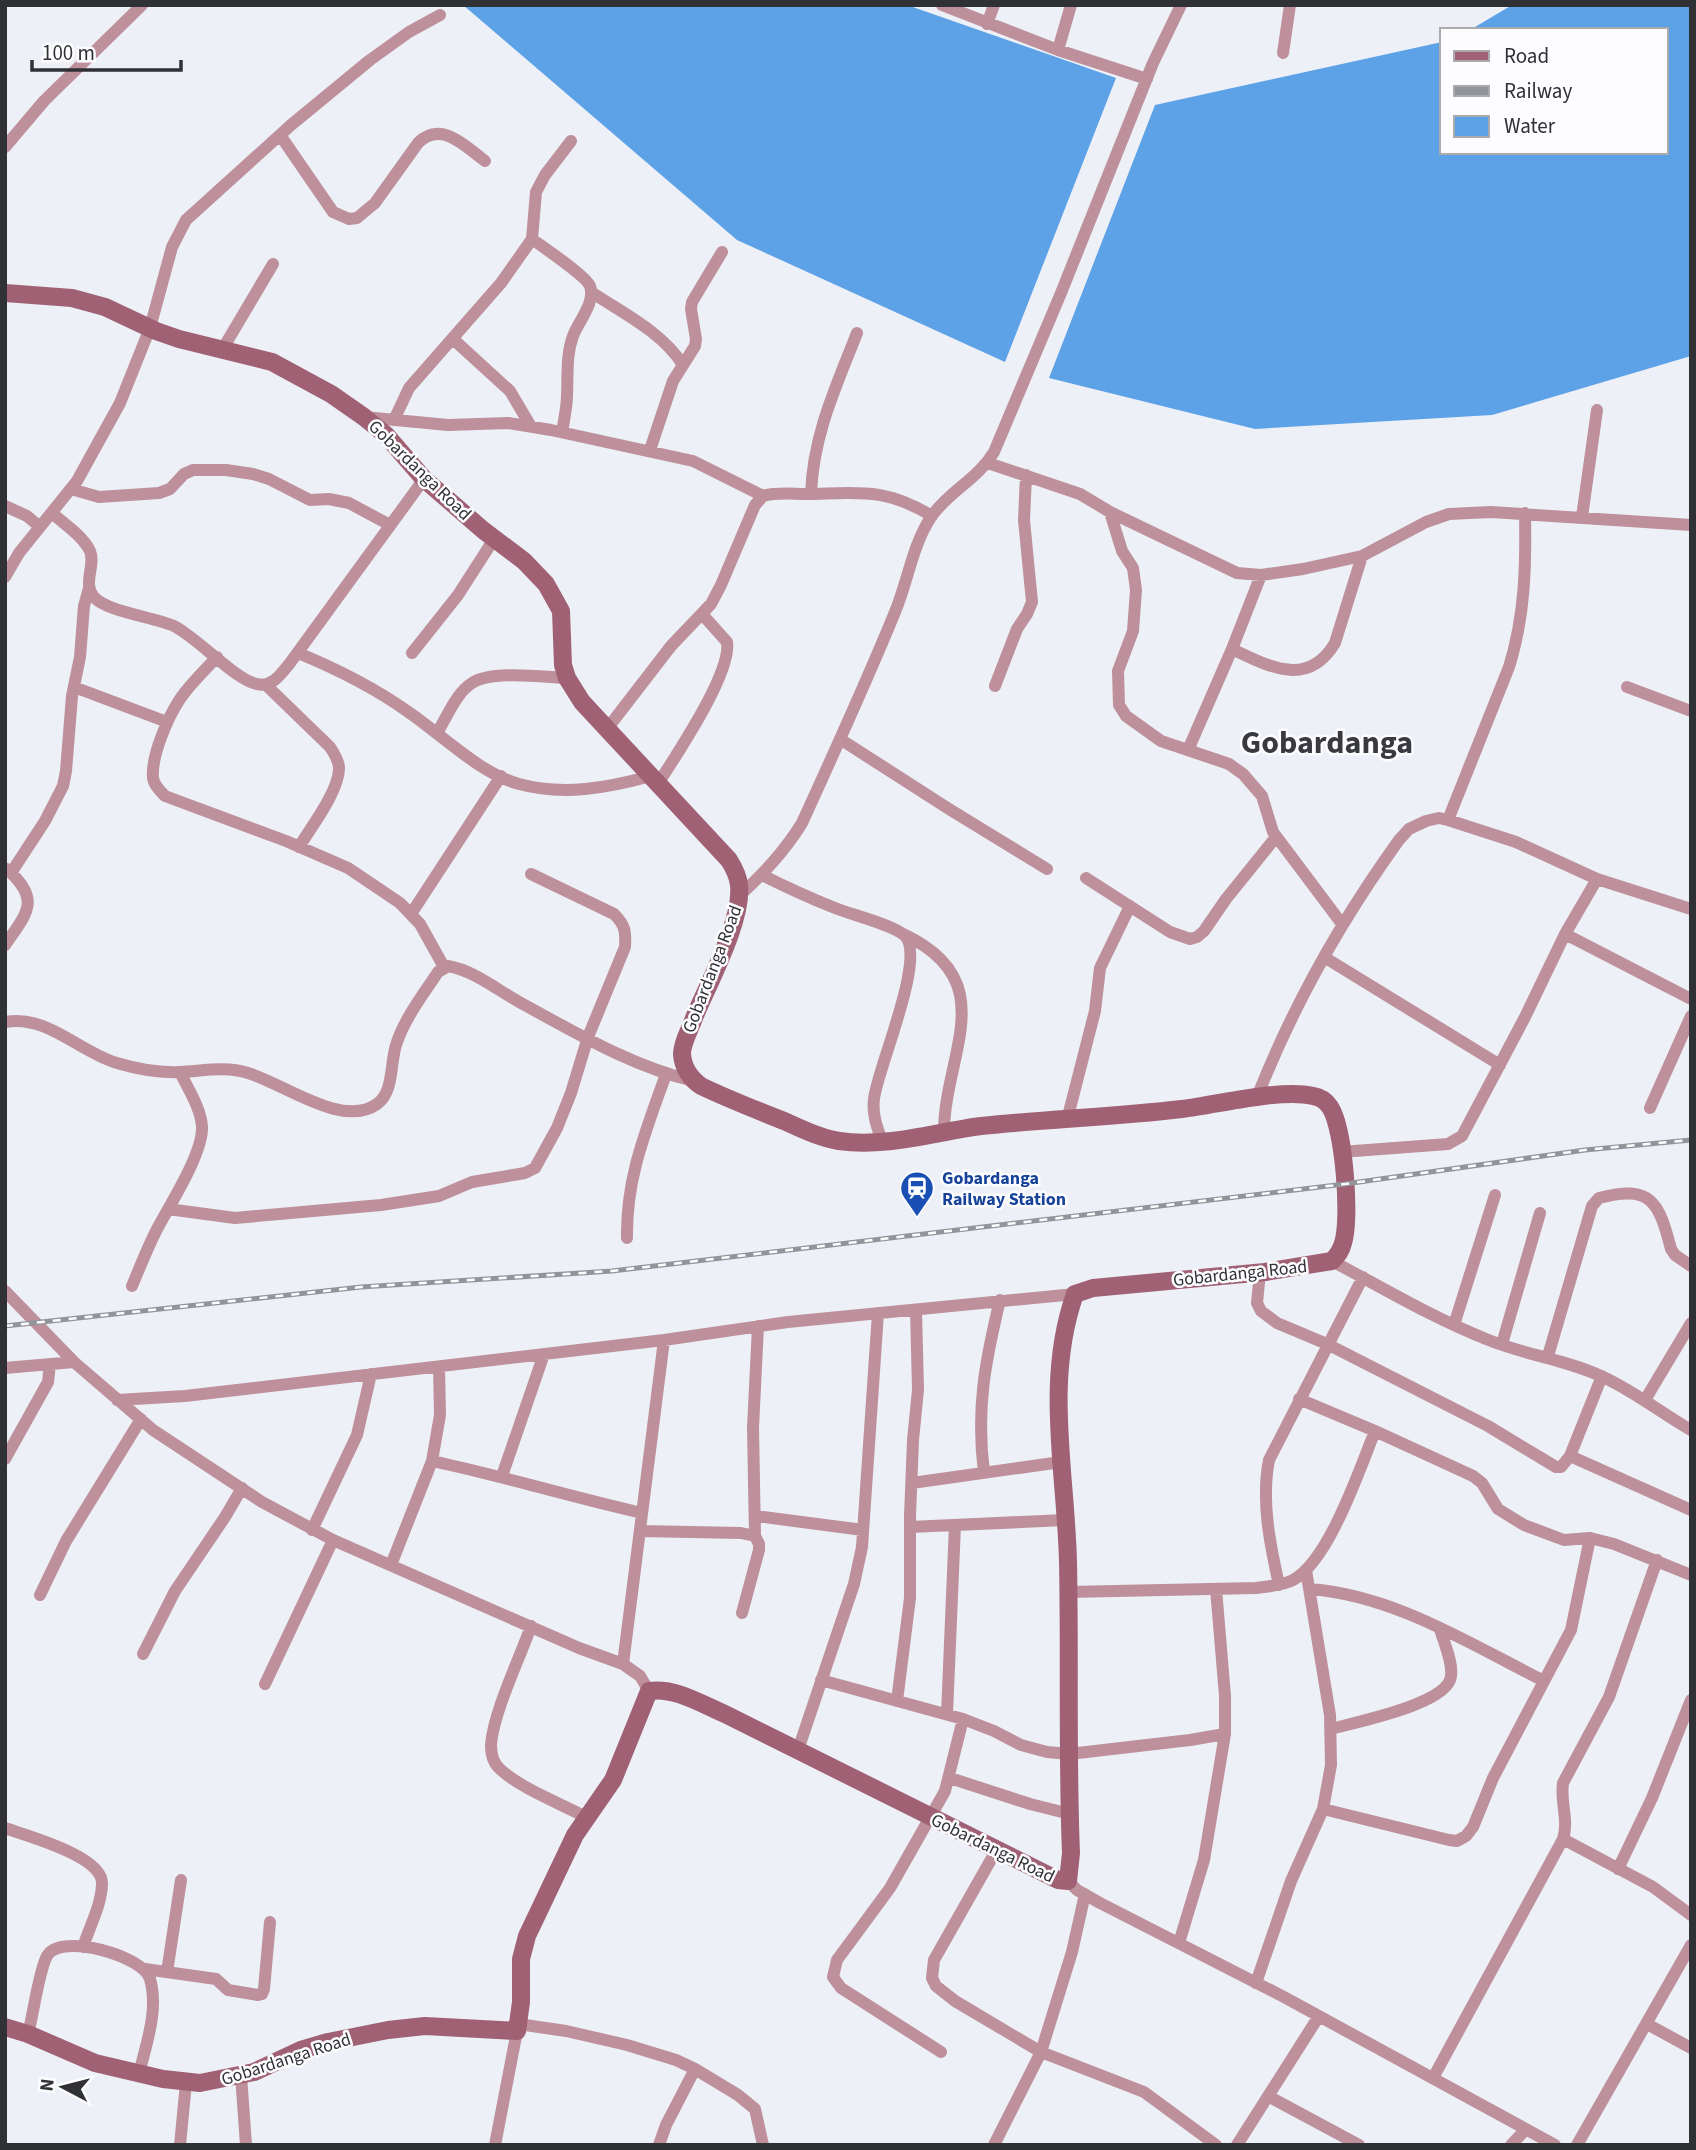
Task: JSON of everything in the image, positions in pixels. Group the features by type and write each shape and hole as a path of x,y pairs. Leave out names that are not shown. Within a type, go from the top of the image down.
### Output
{"main road":[{"name":"Gobardanga Road","path":"5,293 72,298 105,307 179,340 263,359 290,370 365,417 386,435 424,479 524,561 545,584 561,611 566,678 582,702 729,860 738,880 739,896 719,962 684,1045 684,1065 694,1081 828,1138 853,1142 982,1126 1135,1115 1257,1097 1303,1094 1322,1099 1335,1117 1345,1184 1346,1224 1340,1253 1332,1261 1260,1272 1093,1288 1074,1294 1060,1367 1061,1462 1069,1592 1068,1881 1058,1880 684,1696 668,1691 649,1691"},
{"path":"517,2027 523,1944 586,1818 613,1780 649,1691"},
{"name":"Gobardanga Road","path":"6,2030 28,2034 80,2058 186,2083 241,2075 271,2066 316,2045 402,2027 517,2027"}],"street":[{"path":"5,147 44,101 142,5"},
{"path":"942,5 1058,50 1147,79"},
{"path":"987,24 994,5"},
{"path":"1058,50 1071,5"},
{"path":"739,896 788,845 802,823 887,631 917,546 932,516 988,463 1005,429 1147,79 1181,5"},
{"path":"1283,53 1290,5"},
{"path":"5,577 19,553 72,489 120,403 150,328 172,247 186,220 279,135 391,43 440,15"},
{"path":"279,135 333,212 349,219 357,218 367,211 424,136 434,132 449,135 485,161"},
{"path":"394,420 409,388 501,283 532,239 536,192 545,175 571,141"},
{"path":"532,239 587,281 591,292 570,345 562,432"},
{"path":"650,450 667,397 696,339 692,302 722,252"},
{"path":"222,350 273,264"},
{"path":"591,292 656,335 683,365"},
{"path":"811,494 819,431 857,333"},
{"path":"453,339 510,391 530,425"},
{"path":"1582,517 1597,410"},
{"path":"365,417 448,425 530,425 693,461 763,496 879,494 902,500 932,516"},
{"path":"988,463 1080,494 1110,512 1237,573 1261,575 1362,556 1426,522 1449,514 1525,513 1691,525"},
{"path":"72,489 99,497 159,494 170,489 184,474 192,470 226,470 269,479 302,498 349,503 390,525"},
{"path":"995,686 1017,629 1032,602 1024,520 1026,475"},
{"path":"89,588 92,596 99,601 172,626 254,684 266,685 275,681 298,653 424,479"},
{"path":"607,729 671,646 702,614 721,585 755,505 763,496"},
{"path":"5,506 27,516 40,527"},
{"path":"1110,512 1122,551 1133,568 1136,590 1133,631 1118,671 1119,705 1125,716 1152,736 1229,764 1243,774 1262,796 1276,837 1342,924"},
{"path":"5,945 25,914 29,900 24,887 8,870 45,821 63,786 84,606 92,561 89,550 52,513"},
{"path":"1448,820 1505,679 1517,642 1526,570 1525,513"},
{"path":"412,653 469,580 494,539"},
{"path":"1232,649 1266,665 1299,670 1315,666 1335,643 1362,556"},
{"path":"1188,750 1261,575"},
{"path":"298,653 370,687 500,776 533,787 579,790 603,788 654,780 706,703 726,660 727,642 702,614"},
{"path":"217,657 180,698 167,722 156,758 153,778 156,787 165,796 348,868 400,903 411,914 429,938 444,967"},
{"path":"438,733 459,696 473,682 503,677 566,678"},
{"path":"266,685 330,747 339,767 338,778 331,794 299,847"},
{"path":"74,687 167,722"},
{"path":"1627,687 1691,711"},
{"path":"840,739 949,810 1047,869"},
{"path":"411,914 500,776"},
{"path":"1257,1097 1277,1048 1342,924 1409,829 1439,818 1448,820 1516,842 1597,879 1691,909"},
{"path":"1086,878 1184,938 1197,937 1276,837"},
{"path":"168,1209 245,1217 381,1205 439,1196 472,1182 525,1173 535,1168 557,1128 571,1093 588,1037 625,947 626,931 623,923 614,914 531,874"},
{"path":"761,875 835,908 904,934 934,951 945,962 960,991 962,1026 946,1106 944,1132"},
{"path":"1341,1152 1454,1142 1462,1136 1564,934 1597,879"},
{"path":"1067,1120 1081,1057 1095,1011 1100,968 1130,906"},
{"path":"882,1140 873,1100 901,1010 911,963 912,951 904,934"},
{"path":"1564,934 1691,999"},
{"path":"1324,957 1500,1065"},
{"path":"5,1022 18,1020 47,1027 96,1055 120,1064 180,1072 237,1070 250,1073 334,1110 354,1112 369,1108 384,1097 400,1034 438,972 444,967 456,967 588,1037 666,1074 694,1081"},
{"path":"1650,1108 1691,1016"},
{"path":"132,1286 144,1255 192,1162 202,1129 195,1103 180,1072"},
{"path":"627,1238 632,1174 666,1074"},
{"path":"1548,1356 1592,1206 1599,1198 1631,1194 1647,1197 1658,1210 1671,1250 1691,1266"},
{"path":"1454,1325 1495,1195"},
{"path":"1502,1345 1540,1213"},
{"path":"1332,1261 1454,1325 1502,1345 1548,1356 1602,1376 1691,1430"},
{"path":"1260,1272 1257,1303 1261,1311 1277,1323 1327,1344 1488,1426 1549,1465 1561,1467 1570,1456 1602,1376"},
{"path":"1279,1585 1266,1500 1266,1471 1269,1460 1363,1277"},
{"path":"5,1291 74,1362 153,1430 242,1488 333,1540 579,1648 623,1664 640,1676 649,1691"},
{"path":"117,1400 185,1396 664,1340 758,1326 1074,1294"},
{"path":"984,1473 979,1437 981,1400 984,1370 1000,1300"},
{"path":"897,1701 910,1598 913,1440 918,1391 916,1310"},
{"path":"798,1750 853,1584 863,1530 878,1313"},
{"path":"1645,1400 1691,1323"},
{"path":"743,1613 759,1550 755,1536 753,1428 758,1326"},
{"path":"623,1664 664,1340"},
{"path":"502,1476 544,1354"},
{"path":"5,1368 74,1362"},
{"path":"5,1459 48,1382 50,1364"},
{"path":"391,1565 432,1461 440,1415 439,1367"},
{"path":"312,1530 357,1434 371,1374"},
{"path":"1299,1399 1375,1430 1473,1476 1482,1483 1498,1509 1524,1525 1564,1540 1590,1538 1615,1544 1691,1575"},
{"path":"40,1595 66,1541 141,1419"},
{"path":"1069,1592 1216,1589 1279,1585 1294,1580 1320,1552 1346,1504 1375,1430"},
{"path":"1570,1456 1691,1510"},
{"path":"432,1461 502,1476 577,1499 642,1513"},
{"path":"912,1483 1061,1462"},
{"path":"144,1654 175,1591 242,1488"},
{"path":"756,1516 863,1530"},
{"path":"910,1527 1065,1520"},
{"path":"947,1714 956,1525"},
{"path":"640,1531 741,1533 755,1536"},
{"path":"1323,1809 1449,1840 1466,1836 1473,1828 1493,1778 1571,1630 1590,1538"},
{"path":"265,1684 333,1540"},
{"path":"1433,2078 1563,1839 1566,1828 1561,1794 1563,1783 1603,1711 1657,1560"},
{"path":"1256,1983 1291,1881 1323,1809 1331,1765 1331,1729 1306,1570"},
{"path":"1179,1943 1204,1860 1225,1734 1225,1696 1216,1589"},
{"path":"1309,1589 1356,1595 1440,1629 1545,1681"},
{"path":"531,1626 494,1728 492,1759 499,1769 514,1779 586,1818"},
{"path":"1331,1729 1426,1701 1446,1688 1452,1674 1440,1629"},
{"path":"821,1680 963,1719 1032,1749 1069,1754 1225,1734"},
{"path":"1618,1869 1651,1798 1691,1700"},
{"path":"941,2052 841,1988 833,1977 837,1960 890,1888 929,1816 939,1803 950,1778 963,1719"},
{"path":"950,1778 1070,1814"},
{"path":"5,1828 82,1858 99,1872 102,1886 83,1947"},
{"path":"1563,1839 1653,1887 1691,1915"},
{"path":"997,1849 934,1960 932,1978 945,1995 1041,2052 1144,2092 1216,2145"},
{"path":"167,1972 181,1880"},
{"path":"1068,1881 1085,1894 1319,2016 1555,2145"},
{"path":"994,2145 1041,2052 1072,1952 1085,1894"},
{"path":"28,2034 47,1955 62,1945 83,1947 127,1958 145,1969 216,1979 228,1990 258,1995 262,1994 270,1922"},
{"path":"1577,2145 1691,1945"},
{"path":"139,2074 151,2025 150,1978 145,1969"},
{"path":"1237,2145 1319,2016"},
{"path":"1647,2024 1691,2048"},
{"path":"495,2145 517,2027 627,2045 676,2060 695,2069 738,2095 755,2109 763,2145"},
{"path":"659,2145 666,2125 695,2069"},
{"path":"241,2075 246,2145"},
{"path":"180,2145 186,2083"},
{"path":"1268,2096 1359,2145"},
{"path":"1511,2145 1526,2129"}],"water":[{"path":"463,5 907,5 1116,78 1005,362 737,240"},
{"path":"1512,5 1691,5 1691,356 1492,415 1255,429 1049,378 1155,105 1440,42 1440,154 1668,154 1668,28 1473,28"}],"railway":[{"path":"5,1326 361,1287 612,1271 1345,1184 1585,1150 1691,1140"}],"place":[{"name":"Gobardanga Railway Station","path":"917,1218"}],"district":[{"name":"Gobardanga","path":"1327,742"}]}
